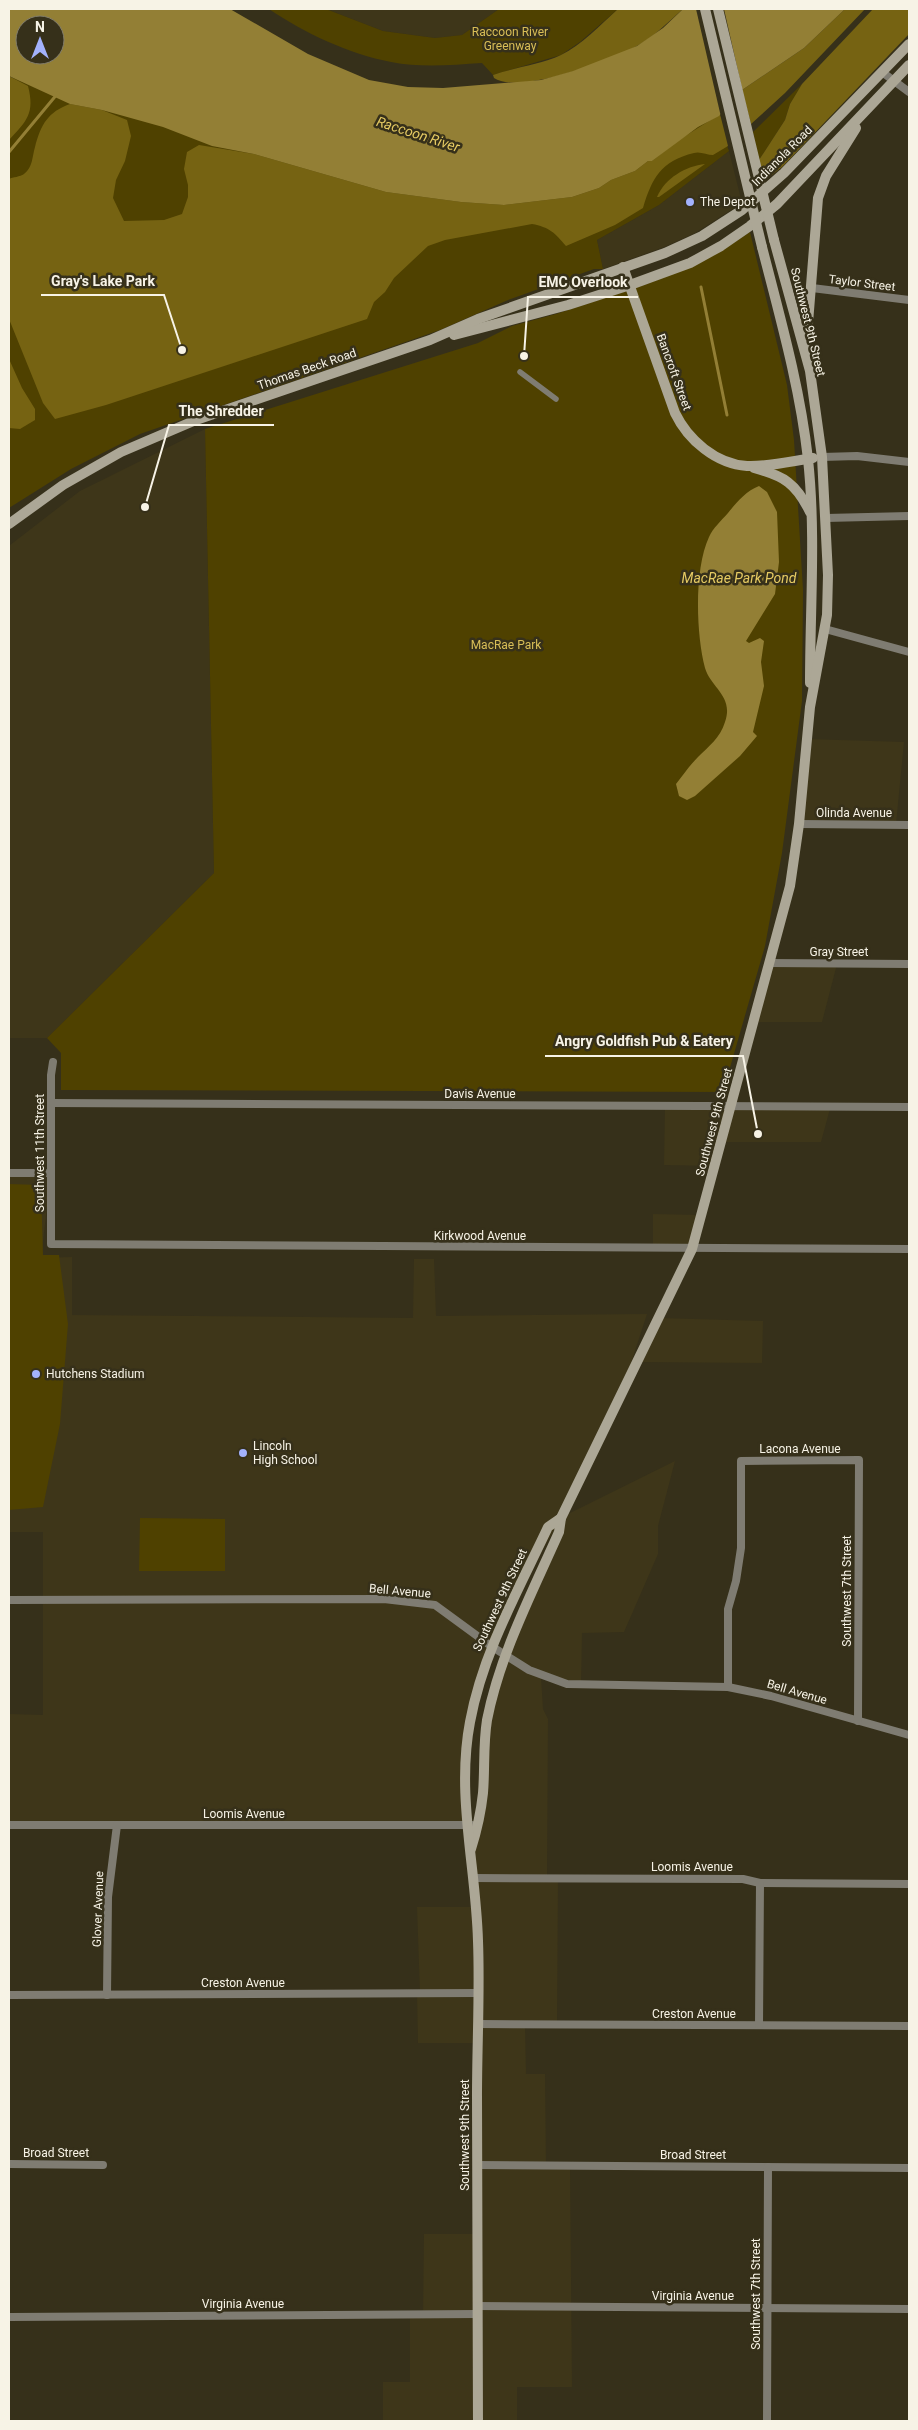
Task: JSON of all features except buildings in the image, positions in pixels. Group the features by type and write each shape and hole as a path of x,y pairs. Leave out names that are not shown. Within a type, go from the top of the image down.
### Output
{"main road":[{"name":"Southwest 9th Street","path":"471,1849 478,1826 483,1792 483,1757 487,1723 494,1688 505,1655 559,1532 561,1518 692,1249 790,886 799,824 810,707 812,539 808,459 791,368 705,9"},
{"name":"Southwest 9th Street","path":"718,9 774,240 806,357 822,458 828,576 825,629 810,707"},
{"name":"Indianola Road","path":"623,267 687,244 742,210 784,173 909,44"},
{"path":"630,285 690,262 721,246 778,204 909,65"},
{"path":"806,357 818,198 826,176 869,108"},
{"name":"Bancroft Street","path":"623,267 681,425 704,449 721,458 748,466 822,458"},
{"name":"Thomas Beck Road","path":"9,524 63,485 121,452 196,420 430,340 478,319 623,267"},
{"name":"Thomas Beck Road","path":"430,340 532,315 630,285"},
{"path":"748,466 777,474 801,493 811,515 812,539"},
{"name":"Southwest 9th Street","path":"478,2421 478,1940 471,1849 466,1825 465,1763 469,1724 478,1686 491,1646 548,1527 561,1518"}],"street":[{"path":"882,72 909,92"},
{"name":"Taylor Street","path":"812,288 909,300"},
{"path":"520,372 556,399"},
{"name":"Bancroft Street","path":"822,458 857,456 909,462"},
{"path":"826,518 909,516"},
{"path":"825,629 909,652"},
{"name":"Olinda Avenue","path":"799,824 909,824"},
{"name":"Gray Street","path":"770,964 909,964"},
{"name":"Southwest 11th Street","path":"52,1244 53,1062"},
{"name":"Davis Avenue","path":"52,1103 909,1107"},
{"path":"9,1173 51,1173"},
{"name":"Kirkwood Avenue","path":"52,1244 909,1250"},
{"name":"Lacona Avenue","path":"728,1687 728,1610 736,1581 741,1548 741,1461 859,1460"},
{"name":"Southwest 7th Street","path":"858,1721 859,1460"},
{"name":"Bell Avenue","path":"9,1600 384,1599 435,1605 491,1646 538,1675 567,1684 728,1687 748,1690 909,1735"},
{"name":"Loomis Avenue","path":"9,1825 478,1826"},
{"name":"Glover Avenue","path":"107,1995 108,1890 116,1825"},
{"name":"Loomis Avenue","path":"473,1878 743,1878 760,1883 909,1884"},
{"path":"759,2025 760,1883"},
{"name":"Creston Avenue","path":"9,1995 478,1993"},
{"name":"Creston Avenue","path":"478,2024 909,2026"},
{"name":"Broad Street","path":"9,2164 103,2165"},
{"name":"Broad Street","path":"477,2165 909,2168"},
{"name":"Southwest 7th Street","path":"767,2421 768,2167"},
{"name":"Virginia Avenue","path":"9,2317 477,2310 909,2309"}],"shaded area":[{"path":"326,9 499,9 462,35 435,38 383,31"},
{"path":"618,9 683,9 642,43 606,60 543,79 506,82 494,78 493,75 545,61 569,51"},
{"path":"845,9 865,9 785,93 751,124 742,90 804,48"},
{"path":"873,9 909,9 909,34 782,167 764,181 759,160 785,120 790,104 802,84"},
{"path":"9,76 28,86 31,103 25,122 9,140"},
{"path":"70,104 102,110 127,120 131,136 125,161 116,180 113,198 124,221 164,220 182,214 188,197 188,185 184,169 187,152 199,145 254,154 386,192 461,202 504,205 572,197 599,188 611,180 635,171 648,161 652,161 679,140 720,114 728,146 713,155 696,153 673,161 654,180 643,208 615,225 566,246 551,231 532,224 445,240 428,246 394,278 385,292 374,302 367,319 106,405 55,419 43,403 9,319 9,179 22,175 27,171 31,165 37,139 46,120 62,107"},
{"path":"729,151 742,203 695,233 664,247 603,269 597,240 659,205"},
{"path":"705,164 657,197 665,184 677,174 691,167"},
{"path":"9,359 22,388 35,409 35,420 20,429 9,428"},
{"path":"205,429 214,873 47,1038 9,1038 9,546 80,491"},
{"path":"807,739 904,742 896,824 799,824"},
{"path":"770,963 837,964 822,1022 754,1022"},
{"path":"831,1105 821,1142 722,1142 715,1166 664,1165 665,1106"},
{"name":"Lincoln High School","path":"9,1173 51,1173 41,1258 72,1257 72,1315 413,1318 414,1259 434,1259 436,1316 647,1314 617,1406 562,1517 675,1461 658,1526 658,1554 624,1632 582,1633 581,1686 541,1677 543,1709 548,1719 547,1878 558,1878 557,2024 525,2024 526,2074 545,2074 546,2165 570,2166 572,2387 517,2387 517,2421 383,2421 383,2382 410,2382 410,2315 423,2315 424,2234 477,2234 477,2043 418,2043 417,1993 420,1993 417,1907 476,1907 471,1849 494,1688 559,1522 511,1603 469,1724 466,1825 64,1825 9,1821 9,1714 43,1715 43,1532 9,1532"},
{"path":"653,1214 701,1215 692,1249 653,1249"},
{"path":"659,1318 763,1321 762,1363 638,1362"}],"green space":[{"name":"Raccoon River Greenway","path":"269,9 326,9 383,31 435,38 462,35 499,9 618,9 580,42 561,55 493,75 482,63 437,66 414,65 391,62 359,54 312,34"},
{"path":"9,78 718,121 729,151 659,205 597,240 603,269 594,269 508,300 440,330 140,434 71,469 9,508"},
{"path":"802,84 790,104 785,120 759,160 753,132"},
{"name":"MacRae Park","path":"750,232 787,385 794,440 803,590 802,701 782,853 765,946 723,1092 61,1090 61,1053 47,1038 214,873 205,429 478,343 512,326 556,314 647,284 724,249"},
{"name":"Hutchens Stadium","path":"9,1184 41,1185 43,1255 59,1255 68,1324 60,1424 43,1507 9,1510"},
{"path":"140,1518 225,1519 225,1571 139,1571"}],"water":[{"name":"Raccoon River","path":"9,9 230,9 308,54 369,80 408,87 443,88 541,80 573,71 637,46 663,28 683,9 845,9 804,48 742,90 719,116 698,127 652,161 648,161 635,171 611,180 599,188 572,197 504,205 461,202 386,192 254,154 212,146 163,127 102,110 70,104 9,76"},
{"name":"MacRae Park Pond","path":"759,486 767,492 777,512 779,562 775,594 746,641 749,643 760,638 764,641 761,662 764,686 753,732 757,736 740,756 695,796 687,800 679,796 676,784 692,763 717,737 723,728 727,713 727,705 708,675 702,654 698,602 704,550 717,525 742,498"}],"pier":[{"path":"696,9 724,9 743,93 721,117"}],"waterway":[{"path":"9,152 58,93"},
{"path":"701,287 727,415"}],"place":[{"name":"The Depot","path":"690,202"},
{"name":"Gray's Lake Park","path":"182,350"},
{"name":"EMC Overlook","path":"524,356"},
{"name":"The Shredder","path":"145,507"},
{"name":"Angry Goldfish Pub & Eatery","path":"758,1134"},
{"name":"Hutchens Stadium","path":"36,1374"},
{"name":"Lincoln High School","path":"243,1453"}]}
